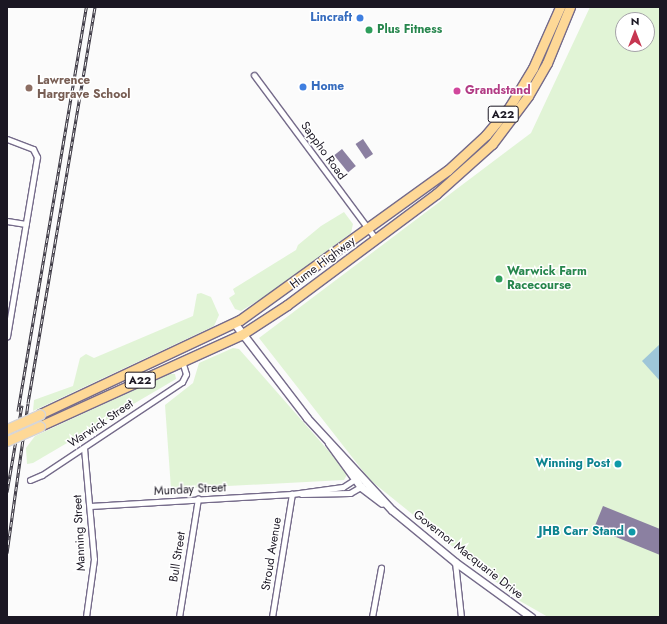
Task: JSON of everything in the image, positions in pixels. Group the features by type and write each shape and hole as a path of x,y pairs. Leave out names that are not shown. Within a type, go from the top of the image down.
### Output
{"highway":[{"name":"Hume Highway","path":"7,429 235,324 369,230 448,170 498,120 533,68 560,7"},
{"name":"Hume Highway","path":"7,441 241,335 376,239 452,181 492,144 532,90 547,63 570,7"}],"main road":[{"name":"Governor Macquarie Drive","path":"235,324 241,335 364,485 455,562 531,617"}],"street":[{"name":"Sappho Road","path":"254,75 376,239"},
{"path":"7,139 33,149 37,154 7,337"},
{"path":"7,221 26,224"},
{"name":"Warwick Street","path":"30,480 42,476 182,382 186,374 182,361"},
{"name":"Manning Street","path":"84,448 94,559 86,617"},
{"name":"Munday Street","path":"292,494 335,489 357,478"},
{"name":"Munday Street","path":"90,506 292,494 338,494 350,493 364,485"},
{"name":"Stroud Avenue","path":"272,617 292,494"},
{"name":"Bull Street","path":"179,617 198,499"},
{"path":"455,562 461,617"},
{"path":"372,617 381,568"}],"green space":[{"name":"Warwick Farm Racecourse","path":"590,7 660,7 660,617 548,617 520,601 370,480 259,338 531,133"},
{"path":"344,212 353,224 351,233 275,290 241,311 235,309 229,298 235,294 233,289 296,250 298,245 321,226"},
{"path":"201,293 211,297 219,315 214,326 33,411 34,400 73,386 80,358 86,354 94,358 193,316 197,294"},
{"path":"233,348 239,349 348,473 344,480 171,489 165,405 193,383 199,363"},
{"path":"169,374 175,374 176,379 33,463 27,464 26,448 35,436"}],"water":[{"path":"660,344 660,381 642,361"}],"building":[{"path":"363,139 373,154 366,159 356,144"},
{"path":"342,149 356,166 348,172 334,155"},
{"name":"JHB Carr Stand","path":"603,506 660,529 660,555 594,528"}],"railway":[{"path":"18,411 86,7"},
{"path":"7,553 28,403 95,7"},
{"path":"7,492 22,405"}],"place":[{"name":"Lincraft","path":"360,18"},
{"name":"Plus Fitness","path":"369,30"},
{"name":"Home","path":"303,87"},
{"name":"Lawrence Hargrave School","path":"29,88"},
{"name":"Grandstand","path":"457,91"},
{"name":"Warwick Farm Racecourse","path":"499,279"},
{"name":"Winning Post","path":"618,464"},
{"name":"JHB Carr Stand","path":"632,532"}]}
